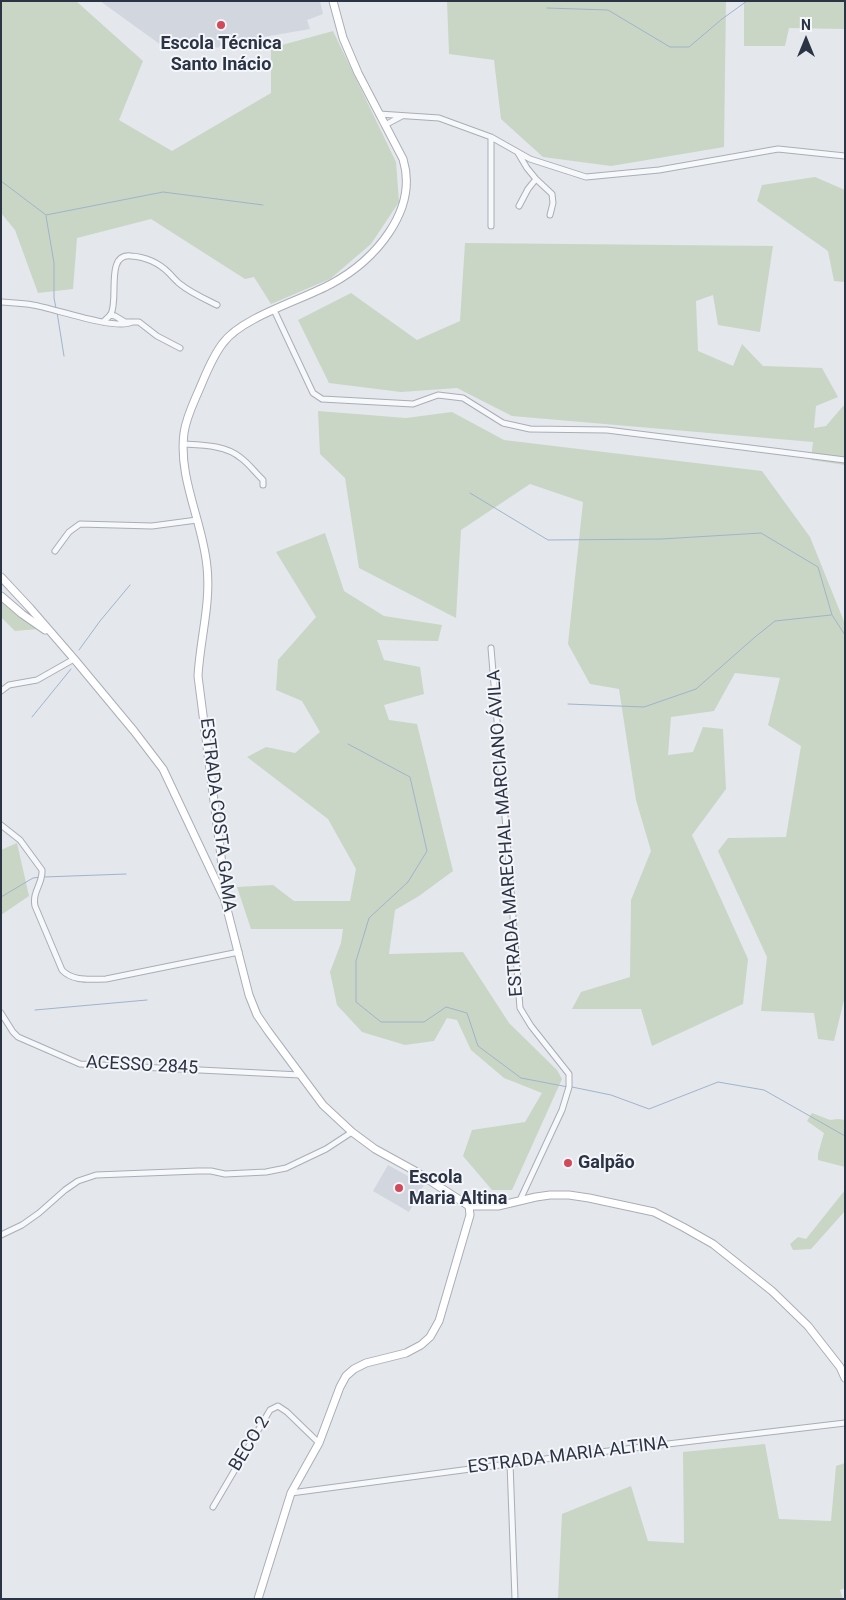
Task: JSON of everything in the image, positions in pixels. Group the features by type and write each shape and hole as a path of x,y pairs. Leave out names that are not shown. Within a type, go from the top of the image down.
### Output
{"main road":[{"name":"ESTRADA COSTA GAMA","path":"333,1 343,38 358,74 403,159 406,170 405,195 402,208 395,223 377,248 352,270 332,284 274,310 230,334 211,362 189,414 184,432 187,478 205,551 208,582 208,598 198,676 225,901 249,996 257,1015 323,1105 352,1132 375,1149 469,1206"},
{"path":"1,577 74,659 134,731 163,770 225,901"},
{"path":"1,596 56,639"},
{"path":"205,856 221,856"},
{"path":"258,1599 291,1493 319,1443 340,1387 346,1376 354,1369 366,1363 406,1353 421,1345 430,1337 439,1321 470,1215 469,1206 498,1206 550,1195 589,1198 654,1212 683,1226 720,1249 772,1291 808,1326 840,1367 845,1378"}],"street":[{"path":"379,114 439,118 491,137 530,159 586,177 659,170 778,149 845,156"},
{"path":"386,126 403,116"},
{"path":"491,137 491,226"},
{"path":"518,152 536,180 552,194 553,203 550,216"},
{"path":"519,206 536,180"},
{"path":"103,322 110,315 114,304 116,264 120,258 126,255 152,261 180,284 217,306"},
{"path":"1,302 32,305 103,322 124,325 132,322"},
{"path":"274,310 312,393 322,400 413,404 438,395 463,398 503,424 530,429 607,430 845,460"},
{"path":"110,315 115,316 122,322 139,322 157,336 180,348"},
{"path":"184,444 211,447 231,452 240,457 263,480 263,485"},
{"path":"55,551 69,532 80,524 152,526 197,520"},
{"name":"ESTRADA MARECHAL MARCIANO ÁVILA","path":"491,648 520,1008 531,1026 569,1074 570,1082 562,1110 520,1200"},
{"path":"1,691 9,685 37,680 74,659"},
{"path":"1,825 20,840 42,870 35,893 35,906 62,970 66,975 87,979 106,978 239,952"},
{"name":"ACESSO 2845","path":"1,1013 18,1037 80,1064 300,1074"},
{"path":"1,1235 22,1225 64,1190 78,1181 96,1176 198,1171 225,1174 266,1172 286,1168 326,1149 352,1132"},
{"name":"BECO 2","path":"213,1507 270,1410 278,1406 287,1412 319,1443"},
{"name":"ESTRADA MARIA ALTINA","path":"291,1493 510,1463 845,1422"},
{"path":"510,1463 515,1599"}],"shaded area":[{"name":"Escola Técnica Santo Inácio","path":"100,1 320,1 323,14 307,20 310,29 222,44 218,48 197,41 161,45"},
{"name":"Escola Maria Altina","path":"388,1165 424,1185 409,1212 373,1191"}],"green space":[{"path":"1,1 76,1 143,61 119,120 172,151 271,93 271,48 333,31 396,162 399,202 371,244 330,279 271,304 254,277 245,279 151,219 77,238 73,289 38,293 15,230 1,213"},
{"path":"447,1 726,1 724,147 611,166 543,157 501,119 494,60 449,54"},
{"path":"744,1 845,1 845,29 789,28 785,46 744,46"},
{"path":"815,177 845,190 845,282 834,281 828,251 757,201 762,185"},
{"path":"465,243 773,246 760,332 718,325 713,295 696,301 698,351 733,366 742,344 763,366 822,368 838,397 816,406 814,428 826,426 843,406 845,407 845,465 811,460 813,442 512,416 457,388 401,392 329,383 298,320 351,293 417,340 460,321"},
{"path":"318,411 406,418 452,412 504,440 762,471 810,537 845,624 845,996 834,1041 818,1039 814,1013 761,1011 767,957 718,851 728,838 786,837 801,746 768,725 780,678 735,673 714,711 671,717 668,755 693,752 703,727 723,729 726,789 692,835 748,959 743,1004 652,1046 641,1009 572,1009 581,992 630,977 631,900 651,851 636,800 619,689 590,684 568,644 583,502 530,484 461,530 456,618 359,568 345,478 320,454"},
{"path":"325,533 344,591 384,616 442,625 438,641 377,640 384,660 420,667 424,694 384,705 389,720 417,724 453,871 419,896 395,910 389,954 463,952 509,1023 557,1070 562,1079 512,1190 492,1190 463,1156 472,1130 525,1122 542,1093 504,1078 471,1050 457,1020 447,1018 434,1041 405,1045 362,1032 337,1005 330,972 341,943 343,929 251,929 237,887 273,885 294,901 350,901 356,869 328,819 247,757 266,747 295,753 320,732 302,701 276,690 278,660 316,617 276,552"},
{"path":"1,600 38,629 15,631 1,617"},
{"path":"17,843 29,896 1,915 1,850"},
{"path":"812,1113 830,1120 845,1120 845,1167 818,1160 824,1133 807,1121"},
{"path":"845,1190 845,1211 811,1249 793,1250 790,1244 798,1237 806,1239"},
{"path":"765,1444 779,1519 831,1521 836,1466 845,1463 845,1588 840,1590 843,1599 558,1599 562,1514 631,1486 648,1541 684,1543 683,1452"}],"waterway":[{"path":"547,8 608,10 670,47 689,47 747,1"},
{"path":"1,181 46,215 163,192 263,205"},
{"path":"46,216 54,263 54,298 56,308"},
{"path":"57,312 64,356"},
{"path":"470,493 548,540 661,539 761,533 818,567 832,615 845,635"},
{"path":"79,650 130,585"},
{"path":"568,704 644,707 696,689 775,621 831,615"},
{"path":"32,717 71,669"},
{"path":"348,744 410,777 427,851 408,882 369,918 356,961 356,1002 381,1022 424,1022 446,1007 467,1013 478,1046 521,1078 568,1087"},
{"path":"44,877 126,874"},
{"path":"1,897 33,878 40,877"},
{"path":"35,1010 147,1000"},
{"path":"572,1087 611,1095 649,1109 718,1082 764,1090 845,1136"}],"place":[{"name":"Escola Técnica Santo Inácio","path":"221,25"},
{"name":"Galpão","path":"568,1163"},
{"name":"Escola Maria Altina","path":"399,1188"}]}
